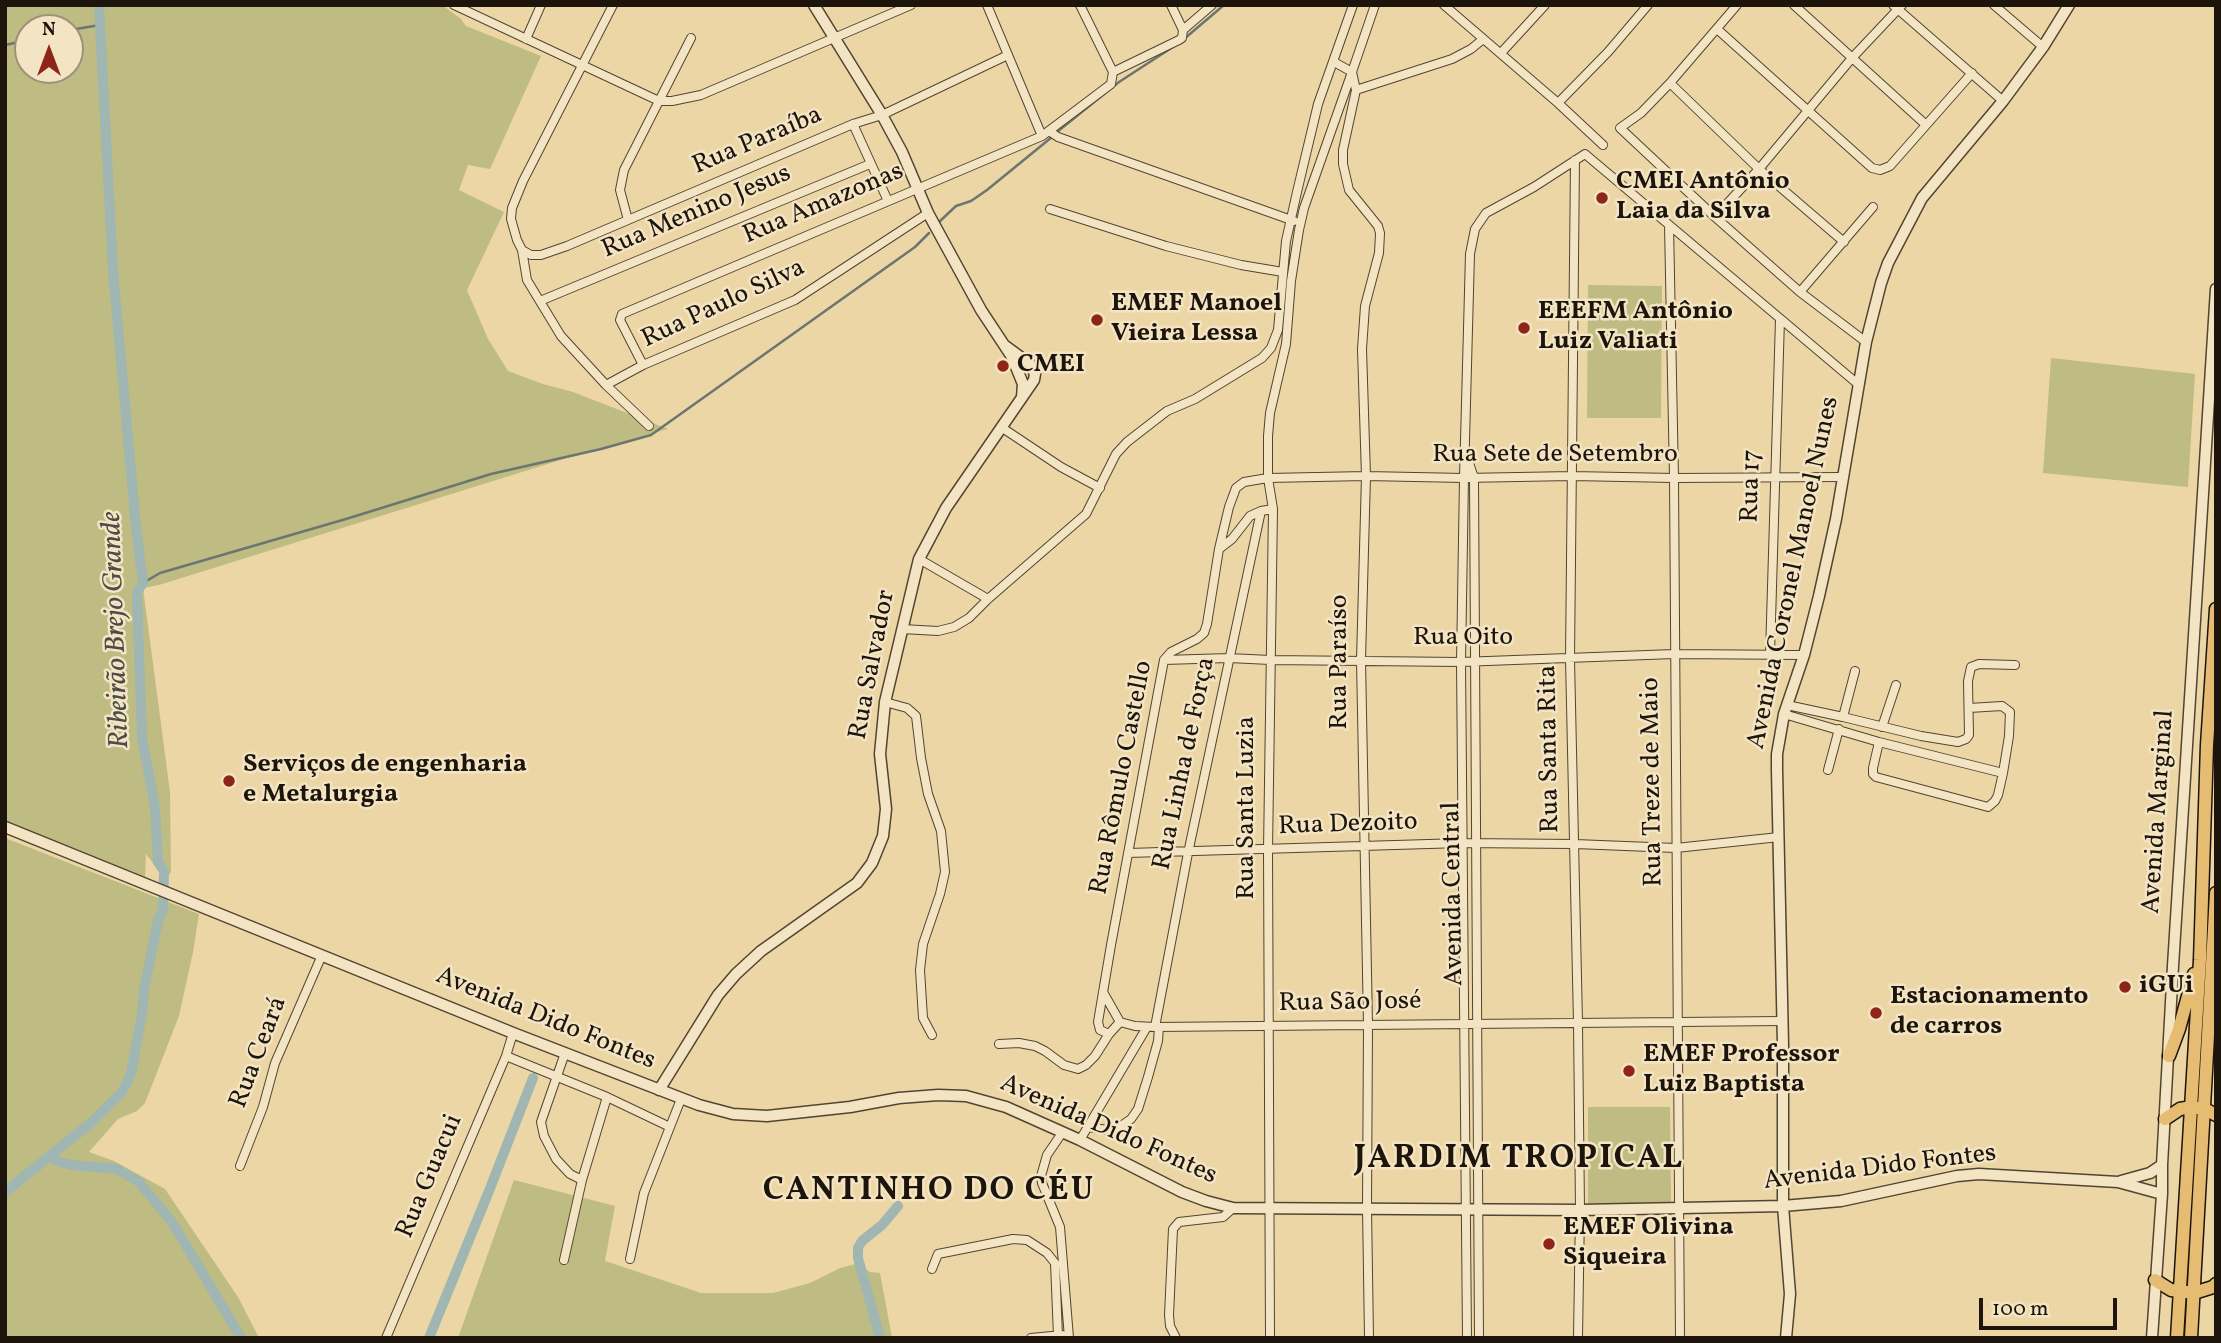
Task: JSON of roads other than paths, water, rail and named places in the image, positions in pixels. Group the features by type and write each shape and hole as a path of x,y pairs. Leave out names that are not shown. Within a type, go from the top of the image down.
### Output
{"main road":[{"path":"2178,1338 2200,960 2207,745 2216,609"},
{"path":"2191,1338 2211,1112 2216,893"},
{"path":"2168,1056 2200,960"},
{"path":"2165,1119 2180,1109 2191,1107 2211,1112"},
{"path":"2155,1280 2171,1290 2194,1293 2216,1284"}],"street":[{"path":"454,5 659,101 701,95 911,5"},
{"path":"526,39 541,5"},
{"path":"613,5 523,181 512,208 511,219 516,240 522,250 527,280 561,336 649,426"},
{"name":"Rua Salvador","path":"659,1090 718,995 736,974 761,951 857,883 872,863 883,836 886,809 880,754 885,702 919,559 946,508 1034,380 1035,374 1030,364 1004,345 981,310 928,213 882,115 814,5"},
{"path":"987,5 1008,55 1050,134 1300,223"},
{"path":"1080,5 1113,72"},
{"path":"1171,5 1182,30"},
{"name":"Rua Amazonas","path":"643,365 620,320 622,314 918,187 1050,134 1111,84 1113,72 1182,38 1182,30 1212,5"},
{"path":"902,629 939,631 954,627 969,618 988,598 1086,514 1116,454 1127,442 1167,411 1195,399 1262,358 1271,348 1278,330 1290,220 1318,104 1353,5"},
{"path":"1334,62 1352,72 1374,5"},
{"path":"1501,53 1545,5"},
{"path":"1558,103 1608,52 1648,5"},
{"path":"1738,5 1670,83 1641,113 1620,128 1800,292 1866,342"},
{"path":"1794,5 1925,124"},
{"path":"1994,5 2043,47"},
{"name":"Avenida Coronel Manoel Nunes","path":"1786,1338 1790,1294 1783,1206 1783,1021 1777,754 1785,710 1804,655 1821,586 1866,342 1881,283 1913,213 1939,176 2003,101 2070,5"},
{"path":"1446,6 1604,145"},
{"path":"1715,217 1898,7 2003,101"},
{"path":"1717,29 1872,168 1880,170 1890,166 1972,73"},
{"path":"628,220 620,181 691,38"},
{"path":"1356,90 1452,59 1482,40"},
{"name":"Rua Paraíba","path":"522,250 531,255 541,255 853,124 882,115 1008,55"},
{"name":"Rua Paraíso","path":"1352,72 1356,90 1343,150 1343,164 1349,190 1378,226 1380,233 1379,253 1365,306 1363,327 1366,475 1361,660 1368,1025 1369,1338"},
{"name":"Rua Santa Luzia","path":"1270,1338 1268,850 1273,509 1268,478 1268,436 1270,413 1284,355 1300,223 1352,72"},
{"path":"1670,83 1759,169 1844,242"},
{"path":"853,124 888,201"},
{"path":"1576,160 1585,155 1859,385"},
{"name":"Avenida Central","path":"1467,1338 1461,662 1470,254 1475,229 1486,213 1576,160"},
{"name":"Rua Santa Rita","path":"1576,160 1570,659 1578,1023 1578,1338"},
{"name":"Rua Menino Jesus","path":"540,301 870,164"},
{"path":"1800,292 1873,207"},
{"path":"1050,209 1166,246 1241,265 1283,272"},
{"name":"Rua Paulo Silva","path":"606,385 643,365 795,300 928,213"},
{"name":"Rua Treze de Maio","path":"1669,225 1674,478 1680,1338"},
{"name":"Avenida Marginal","path":"2152,1338 2216,289"},
{"name":"Rua 17","path":"1770,653 1780,319"},
{"path":"1001,427 1061,467 1100,488"},
{"name":"Avenida Central","path":"1465,451 1474,478 1479,1338"},
{"name":"Rua Sete de Setembro","path":"1268,478 1366,475 1464,478 1572,475 1674,478 1842,477"},
{"name":"Rua Rômulo Castello","path":"1108,1034 1100,1030 1098,1022 1164,660 1171,652 1204,633 1219,549 1236,488 1244,482 1268,478"},
{"path":"1219,549 1232,539 1250,516 1273,509"},
{"name":"Rua Linha de Força","path":"1080,1140 1153,1027 1261,511"},
{"path":"919,559 988,598"},
{"name":"Rua Oito","path":"1164,660 1229,658 1475,662 1674,654 1804,655"},
{"path":"1785,710 1843,717 1958,742 1969,735 1968,681 1973,665 2015,665"},
{"path":"1843,717 1855,671"},
{"path":"1882,727 1896,685"},
{"path":"885,702 907,708 916,716 928,794 941,831 945,872 923,944 920,970 923,1018 932,1035"},
{"path":"1880,742 1873,774 1882,780 1988,807 1998,795 2003,774 2010,736 2010,712 2002,706 1969,708"},
{"path":"1785,710 1880,742 2003,774"},
{"path":"1828,770 1839,729"},
{"name":"Avenida Dido Fontes","path":"5,827 681,1099 733,1114 766,1116 850,1107 899,1098 966,1096 1006,1107 1080,1140 1182,1192 1233,1208 1466,1211 1783,1206 1840,1201 1957,1176 1979,1174 2118,1182 2162,1194"},
{"name":"Rua Dezoito","path":"1128,853 1462,843 1676,848 1779,837"},
{"name":"Rua Ceará","path":"240,1166 263,1107 275,1063 322,955"},
{"path":"999,1044 1019,1043 1035,1046 1064,1065 1078,1069 1086,1065 1120,1022 1103,992"},
{"name":"Rua São José","path":"1120,1022 1153,1027 1783,1021"},
{"path":"1088,1127 1107,1130 1118,1128 1131,1119 1138,1109 1158,1041 1153,1027"},
{"name":"Rua Guacui","path":"386,1338 506,1056 513,1032"},
{"path":"565,1053 541,1122 544,1136 556,1159 569,1174 582,1180"},
{"path":"506,1056 607,1097 670,1127"},
{"path":"564,1260 582,1180 607,1097"},
{"path":"631,1259 644,1193 681,1099"},
{"path":"1031,1338 1069,1336 1060,1227 1041,1176 1047,1154 1062,1132"},
{"name":"Avenida Dido Fontes","path":"2118,1182 2143,1176 2162,1166"},
{"path":"1175,1338 1169,1315 1173,1229 1180,1222 1223,1217 1233,1208"},
{"path":"932,1269 939,1254 1013,1239 1027,1240 1047,1253 1055,1263 1058,1336"}],"waterway":[{"name":"Ribeirão Brejo Grande","path":"5,1192 92,1122 122,1092 131,1074 144,990 158,921 163,909 164,871 158,862 155,807 142,738 137,592 143,583 113,271 99,5"},
{"path":"1184,39 1224,5"},
{"path":"84,28 100,25"},
{"path":"5,45 14,43"},
{"path":"1057,132 1119,82 1176,45"},
{"path":"939,222 956,206 971,201 987,190 1052,137"},
{"path":"143,583 160,573 491,474 651,435 915,247 929,233"},
{"path":"429,1338 533,1078"},
{"path":"50,1157 72,1165 117,1169 139,1182 172,1222 241,1338"},
{"path":"880,1338 858,1258 858,1248 898,1206"}],"place":[{"name":"CMEI Antônio Laia da Silva","path":"1602,198"},
{"name":"EMEF Manoel Vieira Lessa","path":"1097,320"},
{"name":"EEEFM Antônio Luiz Valiati","path":"1524,328"},
{"name":"CMEI","path":"1003,366"},
{"name":"Serviços de engenharia e Metalurgia","path":"229,781"},
{"name":"iGUi","path":"2125,987"},
{"name":"Estacionamento de carros","path":"1876,1013"},
{"name":"EMEF Professor Luiz Baptista","path":"1629,1071"},
{"name":"EMEF Olivina Siqueira","path":"1549,1244"}],"district":[{"name":"JARDIM TROPICAL","path":"1519,1161"},
{"name":"CANTINHO DO CÉU","path":"929,1193"}]}
